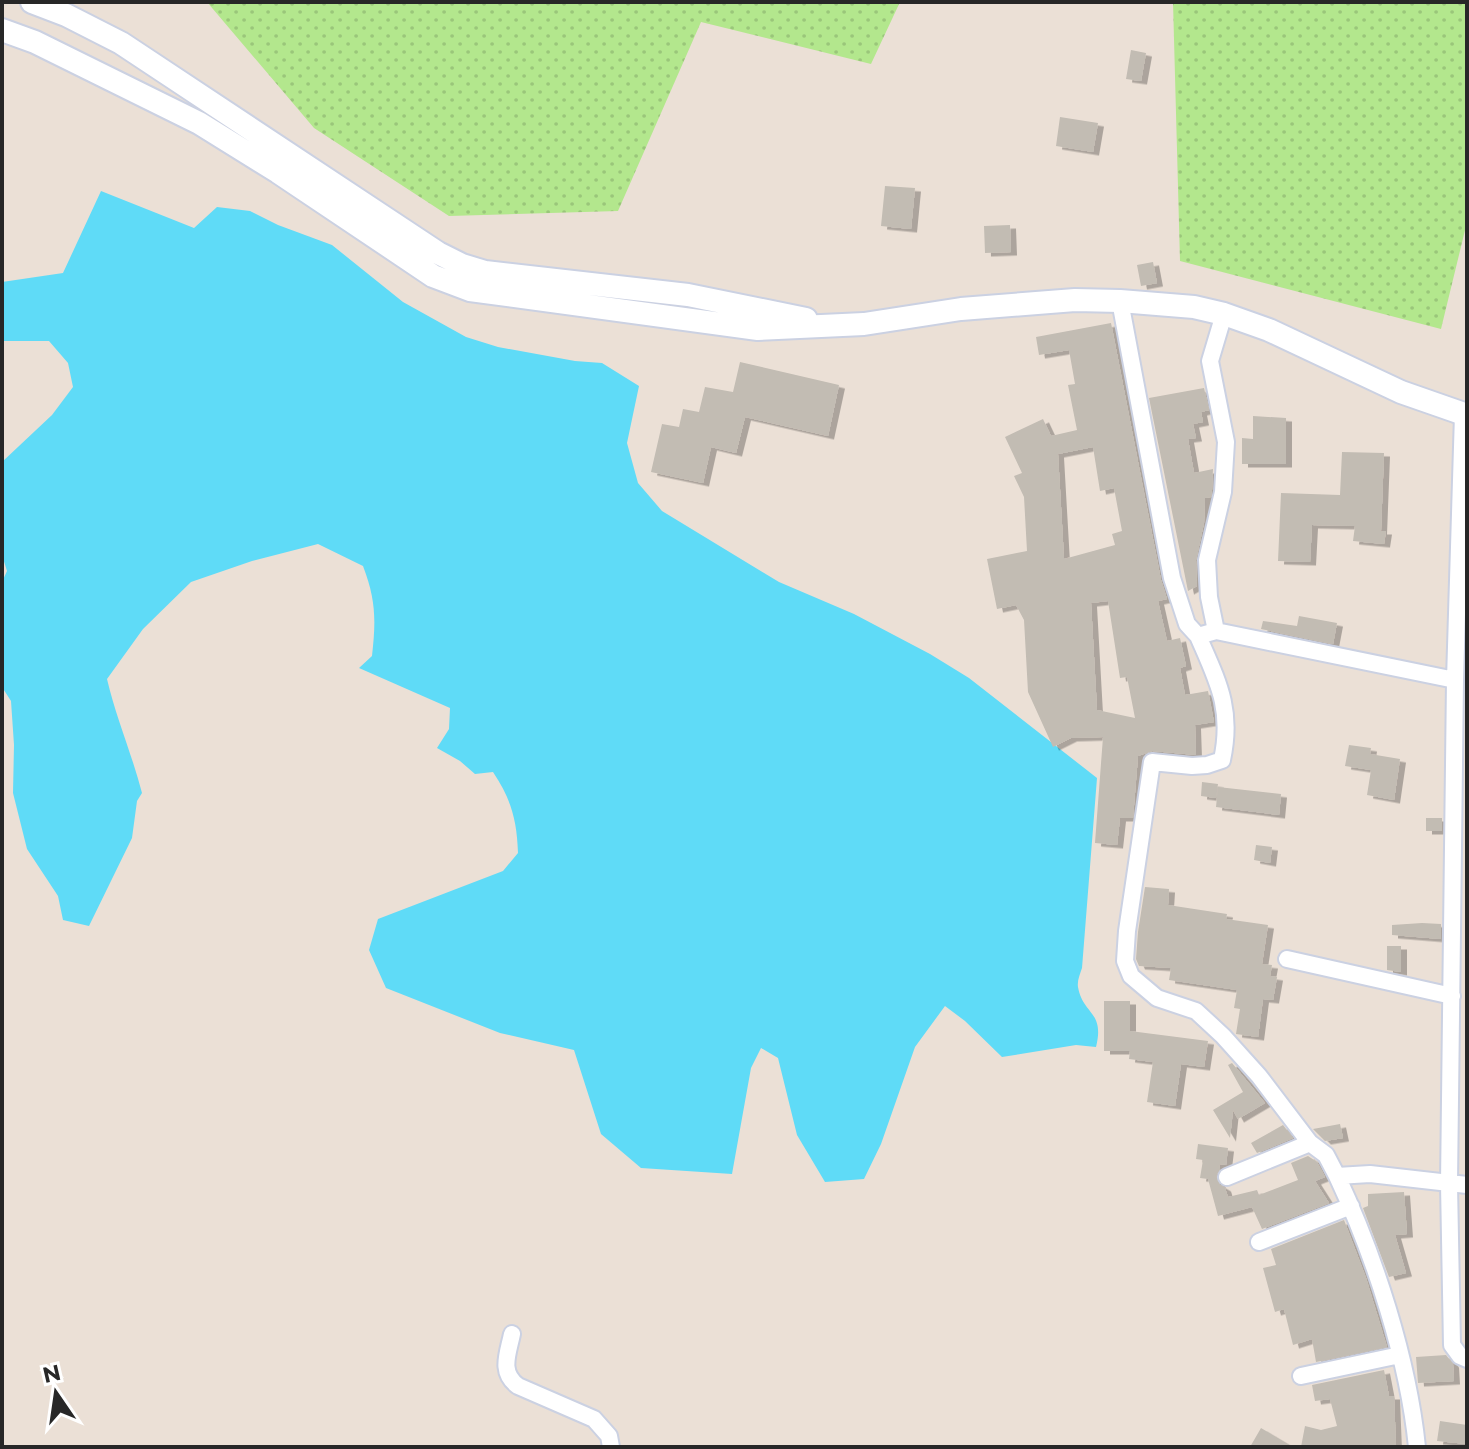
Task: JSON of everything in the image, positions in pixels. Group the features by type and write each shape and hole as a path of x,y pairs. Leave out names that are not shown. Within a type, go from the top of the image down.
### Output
{"street":[{"path":"32,2 66,15 121,43 438,253 462,265 485,272 699,297 839,325"},
{"path":"2,30 35,42 199,123 433,276 494,295 732,327 772,329 864,324 1016,303 1120,301 1194,307 1269,330 1401,392 1465,414 1455,680 1452,996 1459,1069 1449,1184 1452,1345 1460,1356 1467,1359"},
{"path":"1120,301 1172,578 1187,624 1198,636 1218,680 1227,715 1227,737 1222,760 1192,766 1152,762 1125,961 1131,976 1145,989 1157,998 1196,1011 1223,1036 1259,1076 1310,1143 1326,1155 1351,1206 1400,1355 1412,1403 1417,1447"},
{"path":"1216,631 1209,597 1207,560 1223,492 1226,442 1210,361 1224,314"},
{"path":"1198,636 1216,631 1455,680"},
{"path":"1287,959 1452,996"},
{"path":"1227,1177 1310,1143"},
{"path":"1337,1176 1370,1174 1467,1185"},
{"path":"1259,1242 1351,1206"},
{"path":"512,1334 505,1365 510,1380 594,1419 609,1436 611,1447"},
{"path":"1301,1376 1400,1355"}],"green space":[{"path":"207,2 900,2 871,64 701,22 618,211 449,216 314,128"},
{"path":"1173,2 1467,2 1467,222 1441,329 1180,261"}],"water":[{"path":"101,191 194,228 217,207 250,211 332,245 403,302 466,337 498,347 602,363 639,386 627,443 638,483 662,511 779,582 854,614 930,654 969,678 1097,778 1082,968 1078,985 1084,1003 1098,1026 1096,1047 1076,1045 1002,1057 945,1006 915,1047 881,1144 864,1179 825,1182 797,1135 778,1058 761,1048 751,1068 732,1174 641,1168 601,1134 574,1050 500,1033 386,988 369,950 378,919 503,871 518,853 516,830 509,801 493,772 475,774 437,748 449,729 450,708 359,668 372,656 374,610 367,578 363,566 318,544 252,561 191,582 143,629 107,679 142,793 137,801 132,838 89,926 63,920 58,896 27,849 13,793 11,701 2,687 2,582 7,571 2,555 2,462 52,415 73,387 68,363 49,341 2,341 2,282 63,273"}],"building":[{"path":"1131,50 1146,53 1141,81 1126,79"},
{"path":"1060,117 1098,123 1093,152 1056,146"},
{"path":"885,186 915,188 911,229 881,226"},
{"path":"1010,225 1011,252 985,253 984,226"},
{"path":"1153,262 1157,283 1141,286 1137,265"},
{"path":"1111,323 1167,599 1158,601 1167,641 1180,638 1186,666 1180,668 1185,695 1208,691 1214,722 1195,725 1196,755 1152,751 1138,756 1133,818 1120,818 1117,845 1095,843 1103,737 1071,738 1053,747 1028,692 1024,620 1016,605 997,609 987,559 1027,551 1024,497 1014,476 1022,473 1005,437 1043,419 1051,436 1077,430 1068,385 1075,384 1069,350 1039,355 1036,337","holes":["1093,447 1100,491 1114,488 1122,531 1112,534 1115,545 1064,559 1058,454","1108,601 1120,678 1127,677 1135,718 1097,710 1091,603"]},
{"path":"740,362 839,385 828,436 745,417 736,453 711,447 703,483 651,472 662,424 679,427 683,409 699,412 705,387 733,392"},
{"path":"1204,388 1209,410 1201,412 1203,422 1193,424 1196,438 1188,439 1194,473 1213,469 1212,490 1211,497 1205,498 1204,523 1196,560 1197,586 1188,591 1149,398"},
{"path":"1253,416 1286,418 1286,464 1242,464 1242,438 1253,439"},
{"path":"1342,452 1384,453 1381,531 1386,531 1384,544 1353,541 1355,526 1312,525 1310,562 1278,561 1281,493 1340,495"},
{"path":"1299,616 1337,623 1333,644 1261,629 1263,621 1297,626"},
{"path":"1349,745 1371,748 1370,754 1400,759 1394,800 1367,795 1371,770 1345,766"},
{"path":"1202,782 1218,784 1216,798 1201,796"},
{"path":"1218,787 1281,794 1279,815 1216,807"},
{"path":"1426,818 1442,818 1442,831 1426,831"},
{"path":"1256,845 1272,847 1270,863 1254,860"},
{"path":"1145,887 1169,889 1168,905 1227,914 1226,919 1268,925 1262,964 1272,965 1270,976 1277,977 1273,1000 1263,999 1258,1037 1236,1034 1240,1009 1234,1008 1237,990 1169,980 1171,968 1139,966 1136,959 1138,932"},
{"path":"1441,924 1441,939 1392,935 1392,925"},
{"path":"1387,946 1401,946 1401,972 1387,970"},
{"path":"1104,1001 1130,1001 1130,1031 1208,1041 1204,1067 1181,1064 1175,1106 1147,1102 1153,1062 1129,1059 1130,1051 1104,1051"},
{"path":"1232,1063 1265,1103 1238,1119 1233,1110 1230,1138 1213,1110 1243,1092 1228,1065"},
{"path":"1340,1124 1343,1138 1325,1141 1313,1129"},
{"path":"1283,1125 1293,1138 1257,1153 1251,1143"},
{"path":"1198,1144 1228,1148 1226,1165 1219,1164 1216,1176 1228,1197 1257,1190 1259,1195 1298,1180 1291,1163 1308,1156 1317,1162 1325,1177 1315,1181 1329,1203 1262,1229 1252,1207 1218,1216 1208,1179 1200,1178 1203,1160 1196,1159"},
{"path":"1404,1192 1407,1234 1395,1235 1406,1273 1389,1277 1363,1208 1368,1206 1368,1194"},
{"path":"1344,1220 1387,1347 1316,1362 1312,1339 1293,1345 1284,1309 1275,1312 1263,1268 1276,1265 1271,1249"},
{"path":"1446,1355 1453,1364 1454,1381 1418,1383 1416,1357"},
{"path":"1384,1370 1389,1396 1394,1396 1396,1447 1301,1447 1305,1426 1321,1430 1337,1426 1330,1399 1315,1401 1312,1385"},
{"path":"1440,1421 1467,1425 1467,1444 1437,1441"},
{"path":"1261,1428 1293,1447 1250,1447"}]}
